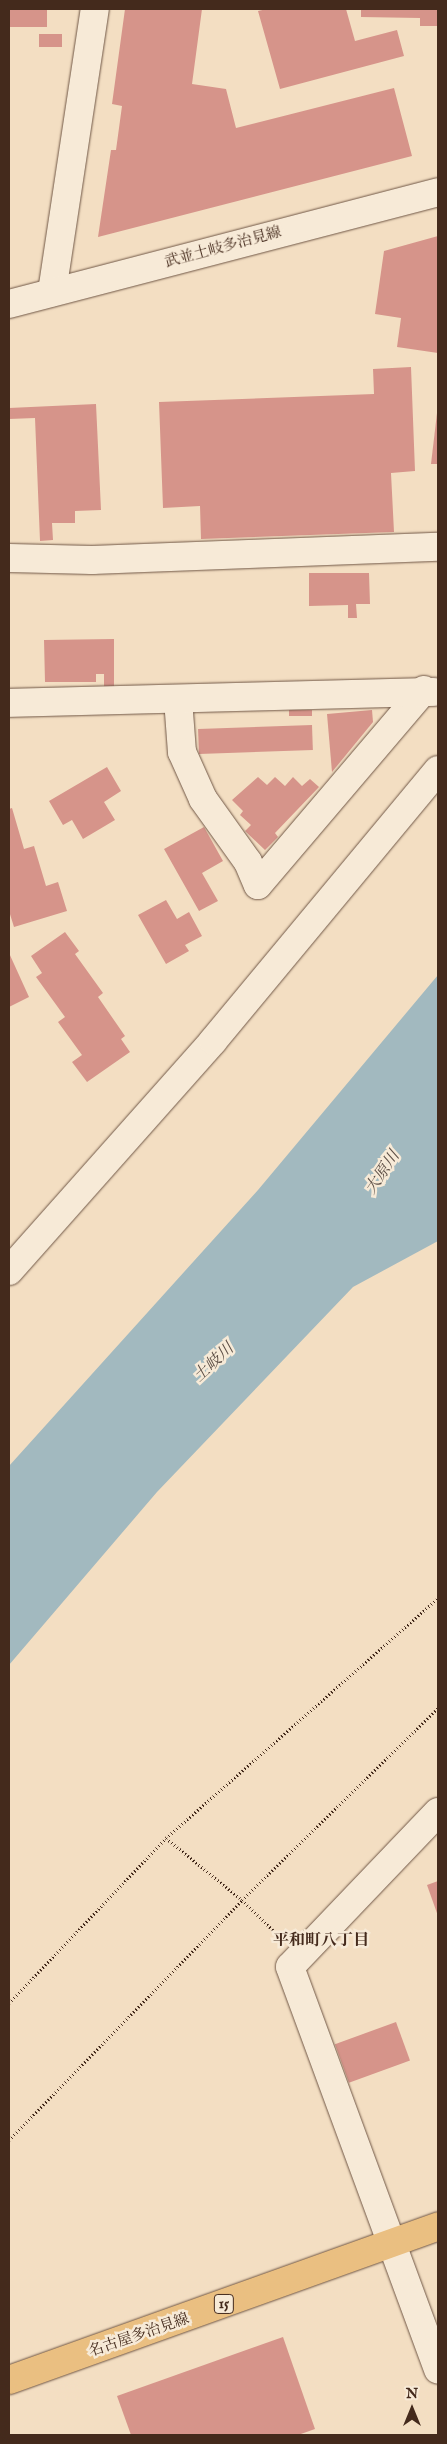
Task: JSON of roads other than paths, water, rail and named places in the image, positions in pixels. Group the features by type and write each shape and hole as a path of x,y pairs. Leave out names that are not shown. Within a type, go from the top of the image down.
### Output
{"main road":[{"name":"名古屋多治見線","path":"9,2380 438,2226"}],"street":[{"path":"52,292 95,9"},
{"name":"武並土岐多治見線","path":"9,304 438,192"},
{"path":"9,558 92,560 438,547"},
{"path":"9,703 431,692"},
{"path":"178,699 182,752 203,799 248,862 258,885 431,692"},
{"path":"9,1271 214,1041 438,770"},
{"path":"438,1812 290,1967 390,2244 438,2370"}],"water":[{"path":"438,975 438,1241 353,1287 157,1492 9,1665 9,1466 258,1190"}],"district":[{"name":"平和町八丁目","path":"321,1941"}],"water label":[{"name":"大原川","path":"383,1173"},
{"name":"土岐川","path":"214,1363"}]}
